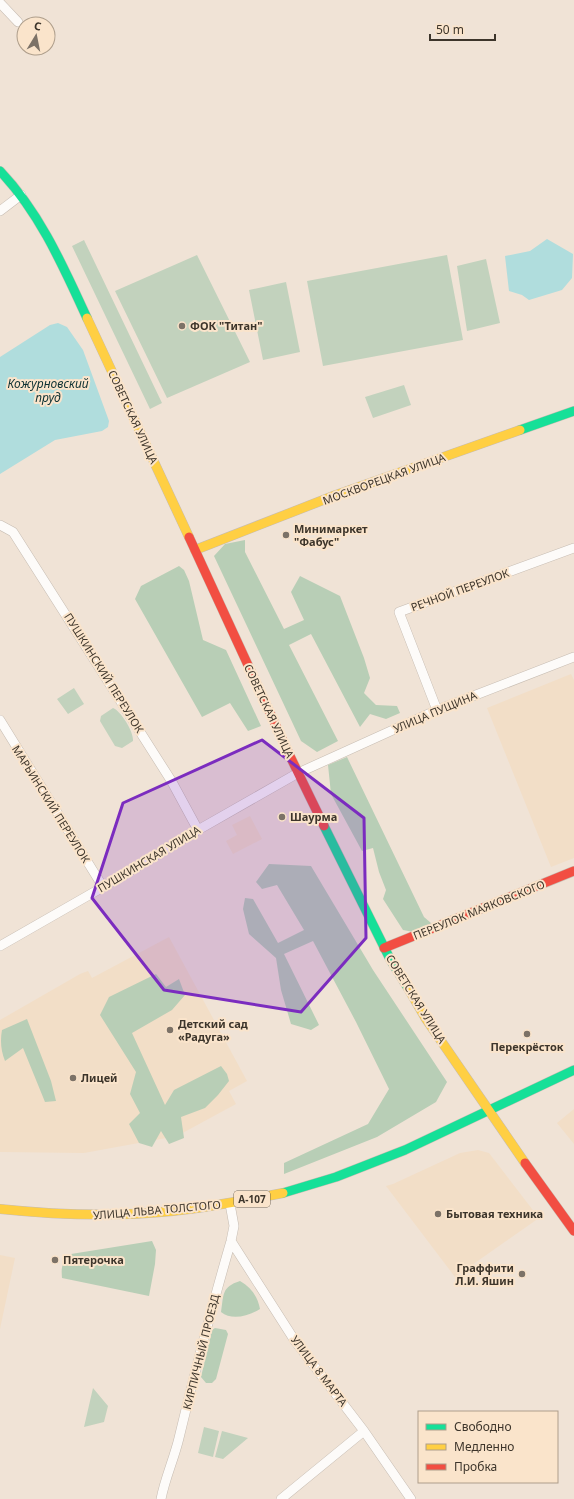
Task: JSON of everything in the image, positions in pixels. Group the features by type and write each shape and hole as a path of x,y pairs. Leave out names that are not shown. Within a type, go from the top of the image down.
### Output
{"main road":[{"name":"СОВЕТСКАЯ УЛИЦА","path":"0,171 21,195 47,232 68,274 298,774 384,948 426,1019 489,1112 574,1232"},
{"name":"МОСКВОРЕЦКАЯ УЛИЦА","path":"195,550 342,493 574,411"},
{"name":"ПЕРЕУЛОК МАЯКОВСКОГО","path":"384,948 574,871"},
{"name":"А-107","path":"489,1112 574,1070"},
{"name":"УЛИЦА ЛЬВА ТОЛСТОГО","path":"0,1209 86,1216 166,1212 230,1204 299,1189 384,1159 489,1112"}],"street":[{"path":"0,3 16,20"},
{"path":"0,210 21,195"},
{"name":"ПУШКИНСКИЙ ПЕРЕУЛОК","path":"0,525 13,532 172,782 198,830"},
{"name":"РЕЧНОЙ ПЕРЕУЛОК","path":"437,710 399,612 574,548"},
{"name":"УЛИЦА ПУЩИНА","path":"298,774 437,710 574,657"},
{"name":"МАРЬИНСКИЙ ПЕРЕУЛОК","path":"0,720 103,887"},
{"name":"ПУШКИНСКАЯ УЛИЦА","path":"0,946 198,830 298,774"},
{"name":"КИРПИЧНЫЙ ПРОЕЗД","path":"162,1499 168,1470 177,1447 204,1337 231,1241 234,1226 230,1204"},
{"name":"УЛИЦА 8 МАРТА","path":"231,1241 295,1341 364,1431 412,1499"},
{"path":"281,1499 291,1496 364,1431"}],"highlighted area":[{"path":"262,740 364,818 366,938 301,1012 164,990 92,898 123,803"}],"shaded area":[{"path":"571,674 574,680 574,858 551,867 487,708"},
{"path":"250,816 262,839 233,854 226,841 237,835 232,825"},
{"path":"169,937 247,1081 229,1091 236,1104 177,1136 84,1153 0,1152 0,1020 80,974 88,971 92,978"},
{"path":"574,1109 574,1144 557,1123"},
{"path":"478,1150 489,1153 539,1218 455,1277 386,1186 460,1153"},
{"path":"0,1255 15,1258 0,1329"}],"green space":[{"path":"84,240 162,403 150,409 72,246"},
{"name":"ФОК \"Титан\"","path":"197,255 250,362 167,398 115,291"},
{"path":"447,255 463,340 323,366 307,281"},
{"path":"486,259 500,323 467,331 457,266"},
{"path":"286,282 300,352 263,360 249,290"},
{"path":"404,385 411,405 373,418 365,397"},
{"path":"245,540 245,552 284,629 304,620 291,592 300,576 340,596 364,658 370,678 364,693 376,705 397,706 400,713 386,719 370,714 360,727 311,634 289,645 338,741 317,752 301,741 214,556 225,544"},
{"path":"179,566 184,570 189,581 203,640 226,650 261,726 248,731 230,703 202,717 135,599 141,586"},
{"path":"74,688 84,704 68,714 57,699"},
{"path":"113,708 123,717 133,737 133,741 122,748 115,746 100,721 101,716"},
{"path":"347,757 424,917 431,923 419,933 403,930 383,899 386,890 379,872 373,848 362,851 331,794 328,765"},
{"path":"269,864 311,866 373,970 447,1082 436,1102 377,1137 284,1174 284,1163 368,1124 389,1089 356,1022 313,941 284,954 319,1025 311,1030 291,1024 281,990 276,958 249,934 243,909 245,898 253,899 278,943 304,930 277,885 262,889 256,882"},
{"path":"156,974 166,987 179,979 185,995 172,1010 132,1033 165,1105 174,1090 221,1066 227,1074 229,1081 205,1108 181,1117 184,1138 169,1144 161,1131 152,1147 139,1143 129,1124 140,1113 130,1094 136,1072 100,1015 109,997"},
{"path":"27,1019 51,1081 56,1101 45,1102 23,1048 5,1061 1,1042 2,1030"},
{"path":"152,1241 156,1250 149,1296 62,1278 63,1265 71,1254"},
{"path":"240,1281 247,1286 258,1300 260,1309 250,1314 235,1317 225,1315 221,1312 224,1292 229,1286"},
{"path":"215,1328 226,1330 228,1334 216,1379 212,1383 206,1383 201,1377 212,1330"},
{"path":"93,1388 108,1406 104,1422 84,1427"},
{"path":"204,1427 219,1431 213,1457 198,1453"},
{"path":"222,1431 248,1438 223,1459 215,1457"}],"water":[{"path":"547,239 573,254 572,278 562,290 529,300 522,295 509,291 505,256 530,251"},
{"name":"Кожурновский пруд","path":"58,323 67,327 83,350 109,421 108,427 102,431 55,440 0,474 0,357 50,325"}],"traffic: fast":[{"path":"0,171 14,187 39,222 50,241 87,318"},
{"path":"520,430 574,411"},
{"path":"324,826 390,959 408,988"},
{"path":"283,1193 336,1177 405,1150 574,1070"}],"traffic: slow":[{"path":"87,318 189,537"},
{"path":"195,550 336,495 520,430"},
{"path":"408,988 426,1019 525,1163"},
{"path":"0,1209 43,1213 108,1215 151,1213 242,1201 283,1193"}],"traffic: jam":[{"path":"189,537 289,754 324,826"},
{"path":"384,948 574,871"},
{"path":"525,1163 574,1231"}],"place":[{"name":"ФОК \"Титан\"","path":"182,326"},
{"name":"Минимаркет \"Фабус\"","path":"286,535"},
{"name":"Шаурма","path":"282,817"},
{"name":"Детский сад «Радуга»","path":"170,1030"},
{"name":"Перекрёсток","path":"527,1034"},
{"name":"Лицей","path":"73,1078"},
{"name":"Бытовая техника","path":"438,1214"},
{"name":"Пятерочка","path":"55,1260"},
{"name":"Граффити Л.И. Яшин","path":"522,1274"}]}
